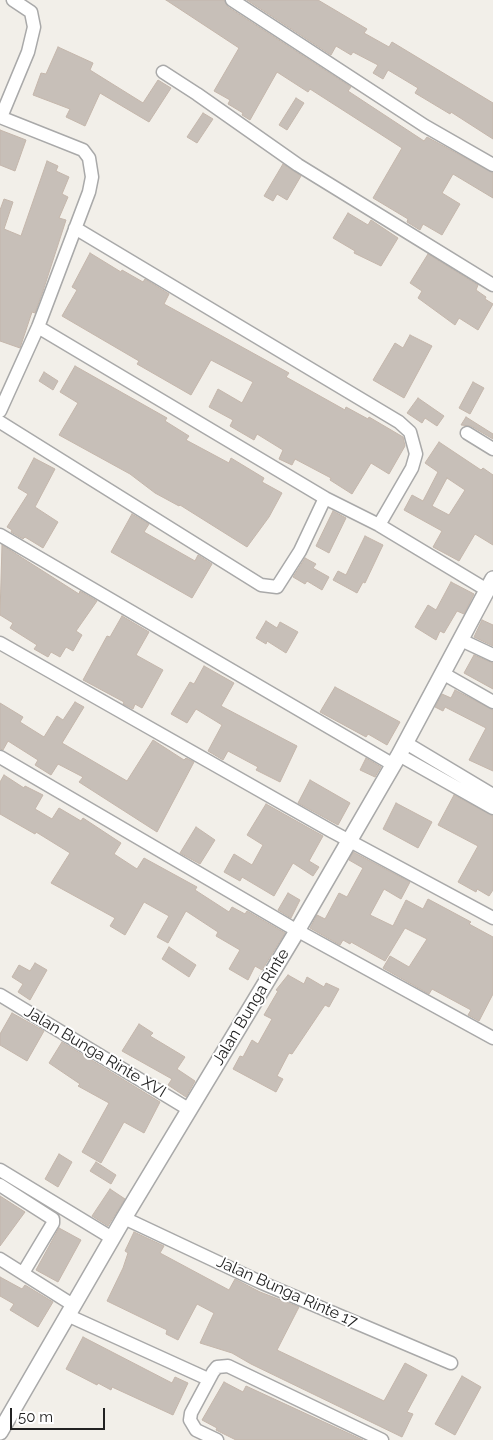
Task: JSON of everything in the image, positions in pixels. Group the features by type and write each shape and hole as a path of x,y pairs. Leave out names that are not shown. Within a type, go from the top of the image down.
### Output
{"street":[{"path":"0,411 38,326 89,192 92,177 89,158 83,150 0,117 28,52 34,27 31,12 13,0"},
{"path":"232,0 425,126 493,165"},
{"path":"163,72 198,94 298,165 493,285"},
{"path":"75,228 399,422 410,432 416,454 412,468 379,525"},
{"path":"38,326 325,498 490,584"},
{"path":"0,422 261,585 270,588 277,587 291,566 325,498"},
{"path":"467,433 493,449"},
{"path":"0,535 399,754 493,808"},
{"name":"Jalan Bunga Rinte","path":"0,1432 112,1238 297,931 444,674 490,584"},
{"path":"461,640 493,655"},
{"path":"0,643 348,840 493,918"},
{"path":"444,674 493,702"},
{"path":"399,754 493,795"},
{"path":"0,757 297,931 493,1038"},
{"name":"Jalan Bunga Rinte XVI","path":"0,994 190,1110"},
{"path":"0,1170 112,1238"},
{"path":"0,1185 53,1220 23,1273"},
{"name":"Jalan Bunga Rinte 17","path":"124,1218 260,1282 451,1363"},
{"path":"0,1259 23,1273 70,1310 208,1379"},
{"path":"217,1440 196,1430 190,1420 190,1413 208,1379 218,1367 228,1366 382,1440"}],"building":[{"path":"166,0 224,0 228,7 351,87 348,91 424,141 427,137 493,173 493,198 453,174 442,193 460,204 442,235 423,224 420,230 407,222 408,219 373,198 402,148 310,89 308,92 277,72 250,120 242,115 243,113 228,104 230,100 214,91 239,48"},
{"path":"247,0 318,0 367,29 364,33 389,47 392,42 493,103 493,139 451,112 450,114 415,93 418,88 388,70 383,79 373,73 378,65 353,52 351,55 336,46 331,55"},
{"path":"58,47 93,63 90,70 143,103 158,80 171,88 149,122 100,93 85,126 66,117 70,109 33,95 41,73 46,74"},
{"path":"296,98 304,103 287,130 279,125"},
{"path":"203,113 213,119 197,143 187,137"},
{"path":"0,130 26,140 15,171 0,165"},
{"path":"47,161 58,166 56,171 69,177 62,194 68,197 59,218 66,220 43,291 35,313 32,312 20,348 0,341 0,210 4,199 13,202 4,229 21,236"},
{"path":"283,164 301,176 287,200 277,194 273,201 264,196"},
{"path":"348,213 368,225 371,220 398,238 381,266 354,253 355,251 333,238"},
{"path":"90,253 121,272 122,270 143,282 145,279 169,294 164,304 289,373 286,377 345,410 346,407 368,419 369,417 403,437 405,446 389,474 371,463 352,494 330,480 331,478 295,459 292,465 279,459 283,450 257,434 254,440 230,426 233,420 209,407 218,389 242,403 253,382 211,360 191,395 137,364 139,361 62,316 77,290 72,287"},
{"path":"428,254 478,285 476,290 493,304 478,330 459,318 455,325 418,298 422,291 410,283"},
{"path":"410,335 432,346 404,398 373,380 395,343 403,348"},
{"path":"75,366 167,418 165,421 189,436 186,440 229,463 231,458 264,478 262,482 282,493 269,517 247,547 180,505 155,493 130,474 59,435 78,403 60,392"},
{"path":"44,372 58,381 53,390 39,381"},
{"path":"473,382 484,388 470,414 459,408"},
{"path":"418,398 444,416 437,426 425,418 422,423 407,413"},
{"path":"466,417 493,434 493,439 471,426 461,425"},
{"path":"439,442 481,470 483,468 493,475 493,545 475,534 459,561 433,547 442,531 404,510 412,495 423,501 438,472 425,463","holes":["447,478 465,490 449,515 432,506"]},
{"path":"34,458 55,469 35,507 58,522 43,548 25,537 23,539 11,532 12,530 7,527 28,494 18,488"},
{"path":"333,511 346,518 329,553 316,546"},
{"path":"132,514 149,524 144,532 195,561 198,555 212,564 192,598 111,552"},
{"path":"365,536 383,545 365,583 363,582 357,593 333,580 338,571 346,575"},
{"path":"2,545 79,594 80,591 97,601 76,631 82,635 73,651 66,647 60,657 51,652 48,657 34,649 37,645 10,628 13,623 0,615"},
{"path":"305,558 316,564 313,568 329,577 322,590 307,581 305,584 293,577"},
{"path":"451,582 474,594 464,614 457,611 444,633 440,631 436,640 415,627 428,605 436,610"},
{"path":"122,616 149,632 136,655 163,670 142,708 135,704 133,709 123,704 124,702 83,680 107,636 110,637"},
{"path":"482,620 493,625 493,646 474,637"},
{"path":"266,621 277,628 280,622 298,632 286,653 267,641 266,644 256,638"},
{"path":"474,655 493,663 493,689 464,673"},
{"path":"204,666 234,683 221,706 297,746 280,782 256,770 258,767 228,751 223,760 208,751 222,725 196,709 187,723 171,714 190,682 194,684"},
{"path":"335,687 400,722 387,745 368,734 366,737 320,712"},
{"path":"455,690 493,710 493,771 469,760 486,728 445,707 443,711 435,707 442,694 451,698"},
{"path":"75,702 84,707 62,743 127,781 153,740 184,760 186,758 194,762 157,832 79,782 83,777 58,764 51,775 35,765 38,760 8,741 3,750 0,749 0,703 23,717 20,722 44,737 57,716 63,720"},
{"path":"366,758 381,767 375,777 360,770"},
{"path":"4,775 24,788 25,786 43,795 35,809 52,819 59,808 81,821 83,818 121,843 114,854 137,869 144,858 197,887 195,890 229,912 232,907 245,914 247,911 285,933 262,970 255,966 248,980 229,969 240,950 216,936 218,932 186,911 168,943 157,937 169,916 144,902 125,935 110,926 115,918 51,883 70,853 36,832 35,834 0,814 0,782"},
{"path":"310,780 350,803 338,825 298,803"},
{"path":"454,795 493,816 493,890 489,896 477,889 476,892 458,882 478,846 438,825"},
{"path":"396,803 432,822 418,848 383,829"},
{"path":"266,804 323,836 309,861 319,867 313,876 293,863 274,896 242,877 240,881 224,872 234,854 252,865 263,845 247,835"},
{"path":"196,827 215,840 200,864 180,853"},
{"path":"353,852 410,882 401,899 384,889 370,915 393,926 406,900 423,909 428,899 471,922 469,924 493,937 493,994 479,1021 468,1015 471,1010 432,989 429,994 383,968 390,956 409,967 427,939 405,928 385,961 351,942 350,944 343,940 340,945 310,928 317,915 325,919 339,893 347,897 363,868 349,860"},
{"path":"288,893 300,900 291,918 278,910"},
{"path":"169,947 196,965 189,977 162,959"},
{"path":"35,963 47,970 30,1000 18,992 23,984 12,977 19,965 30,971"},
{"path":"288,975 304,984 307,977 324,987 326,983 339,989 329,1007 325,1005 292,1054 289,1053 277,1076 283,1079 276,1092 233,1069 240,1056 243,1057 252,1040 258,1044 272,1019 264,1015 278,991 276,990"},
{"path":"12,1013 44,1031 27,1061 0,1045 0,1034"},
{"path":"139,1024 153,1033 150,1036 185,1057 177,1069 195,1081 186,1097 168,1085 172,1079 122,1051"},
{"path":"62,1042 160,1102 144,1133 124,1122 101,1163 82,1152 109,1103 78,1086 80,1084 49,1063"},
{"path":"59,1154 72,1162 58,1187 45,1179"},
{"path":"96,1162 116,1175 111,1184 90,1171"},
{"path":"110,1189 125,1199 108,1226 92,1216"},
{"path":"0,1196 25,1212 0,1246"},
{"path":"59,1228 81,1240 58,1282 36,1270"},
{"path":"134,1232 164,1246 160,1253 229,1290 235,1279 260,1292 299,1307 277,1350 384,1401 405,1363 427,1375 407,1412 413,1414 402,1437 232,1353 200,1343 214,1313 197,1304 178,1340 166,1334 167,1330 107,1301 123,1268 128,1253 125,1251"},
{"path":"0,1277 22,1289 25,1285 53,1302 38,1327 10,1310 14,1304 0,1296"},
{"path":"83,1337 172,1383 175,1377 188,1383 173,1415 112,1387 111,1390 98,1383 97,1385 66,1369"},
{"path":"462,1376 481,1387 455,1435 435,1424"},
{"path":"224,1382 243,1392 246,1386 363,1440 236,1440 216,1430 217,1428 202,1420"}]}
